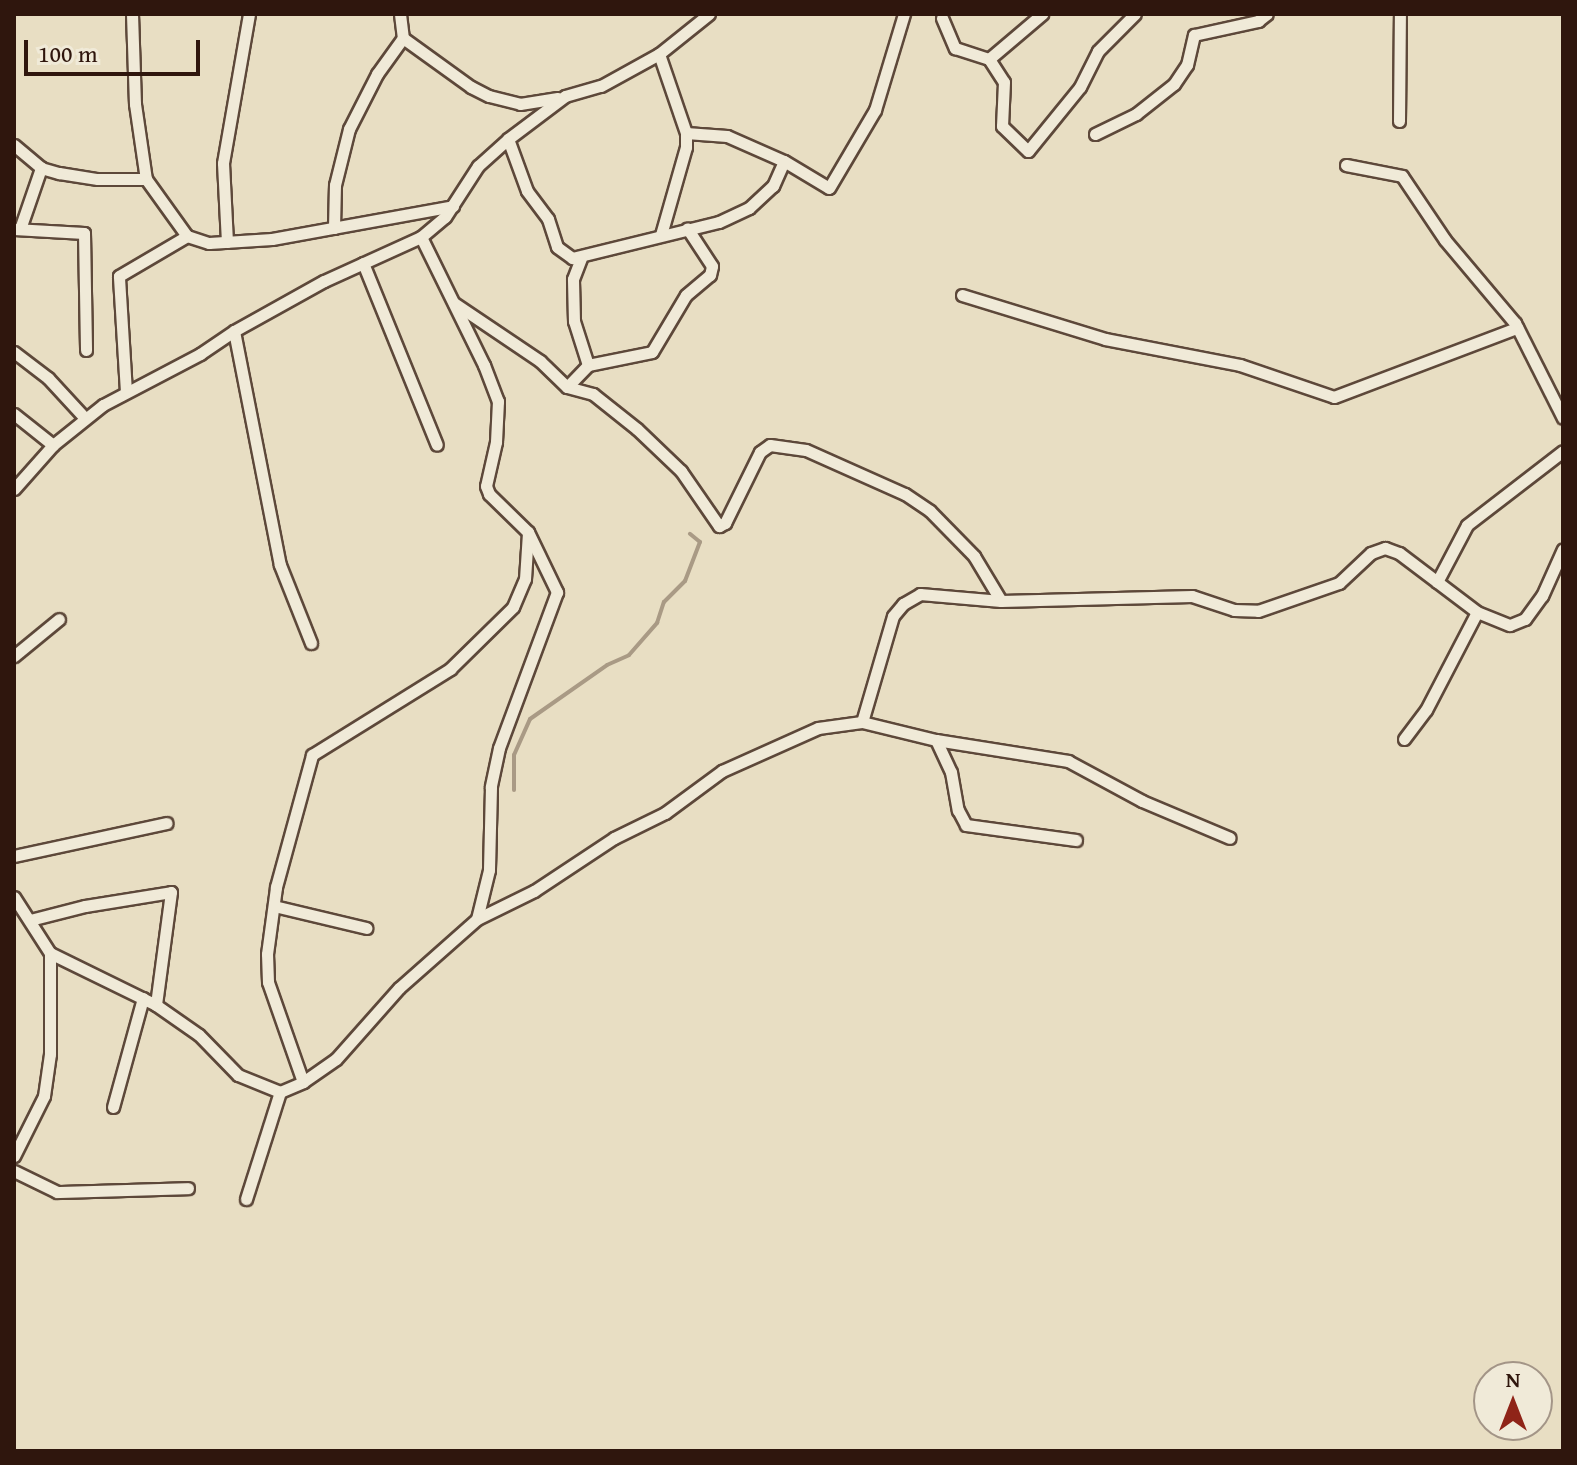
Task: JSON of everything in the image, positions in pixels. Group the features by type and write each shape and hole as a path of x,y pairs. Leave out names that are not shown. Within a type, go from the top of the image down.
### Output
{"street":[{"path":"132,14 135,104 146,179 187,236 209,243 272,239 453,206"},
{"path":"227,242 223,163 249,14"},
{"path":"334,228 335,185 349,129 377,74 403,38 400,14"},
{"path":"403,38 446,71 489,96 520,104 601,86 659,54 709,14"},
{"path":"686,133 727,136 784,161 829,188 875,110 904,14"},
{"path":"989,59 1042,14"},
{"path":"942,18 955,48 989,59 1004,82 1002,126 1028,151 1080,87 1098,51 1135,14"},
{"path":"1095,134 1136,114 1174,84 1187,65 1194,35 1258,21 1267,14"},
{"path":"1399,121 1400,14"},
{"path":"659,54 686,133 686,147 661,235"},
{"path":"14,489 53,445 84,417 200,354 234,331 363,263 421,237 453,206 478,166 565,96"},
{"path":"508,139 527,191 548,219 557,247 572,258 719,222 749,208 773,186 784,161"},
{"path":"14,145 41,168 98,179 146,179"},
{"path":"1346,165 1402,176 1445,240 1517,328 1563,418"},
{"path":"41,168 17,229 84,233 86,350"},
{"path":"567,387 588,365 652,352 686,295 710,275 712,266 687,228"},
{"path":"126,392 119,276 187,236"},
{"path":"421,237 498,401 496,442 486,486 489,494 528,532 557,592 499,748 491,787 489,870 477,919"},
{"path":"581,258 573,279 574,321 588,365"},
{"path":"363,263 437,445"},
{"path":"962,295 1105,339 1240,365 1334,397 1517,328"},
{"path":"454,303 540,361 567,387 593,394 637,429 681,471 719,526 725,523 760,452 770,445 806,450 905,494 930,511 974,556 1001,601"},
{"path":"234,331 280,565 311,643"},
{"path":"14,352 48,378 84,417"},
{"path":"14,414 53,445"},
{"path":"1437,582 1467,525 1563,451"},
{"path":"303,1082 268,982 267,954 274,906 312,755 450,669 513,607 525,579 528,532"},
{"path":"862,722 893,616 903,604 920,594 1001,601 1192,596 1234,610 1258,611 1339,583 1371,553 1385,548 1399,553 1477,612 1510,625 1525,619 1542,596 1563,549"},
{"path":"1404,739 1426,710 1477,612"},
{"path":"14,656 59,619"},
{"path":"50,953 156,1005 199,1035 238,1075 280,1092 303,1082 336,1059 399,988 477,919 534,891 614,838 665,813 722,771 818,728 862,722 936,740 1068,761 1142,801 1230,838"},
{"path":"936,740 951,772 958,810 966,825 1076,840"},
{"path":"14,856 166,823"},
{"path":"30,920 85,906 171,892 156,1005"},
{"path":"14,897 50,953 50,1054 44,1096 14,1156"},
{"path":"274,906 366,928"},
{"path":"113,1107 143,998"},
{"path":"246,1199 280,1092"},
{"path":"14,1171 57,1192 188,1188"}],"waterway":[{"path":"514,790 514,755 530,719 607,665 629,655 657,623 664,602 685,581 700,542 690,534"}]}
